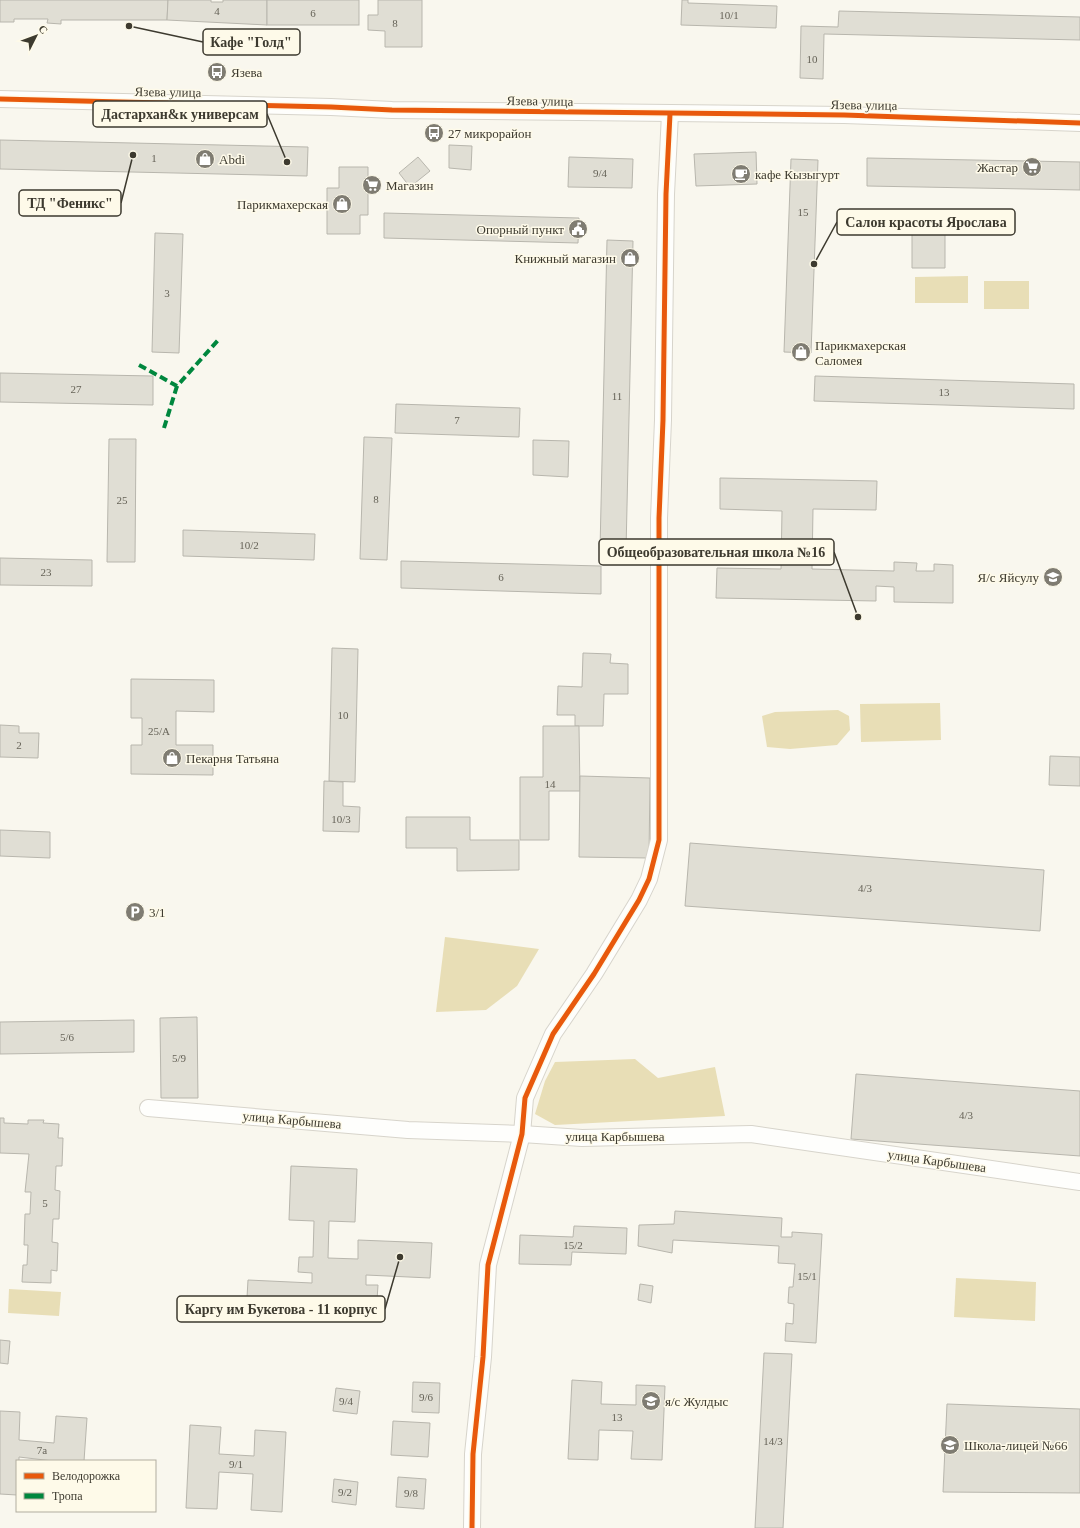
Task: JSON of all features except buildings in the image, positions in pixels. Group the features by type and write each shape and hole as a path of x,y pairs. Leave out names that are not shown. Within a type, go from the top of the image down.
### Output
{"street":[{"name":"Язева улица","path":"0,99 331,107 392,110 844,115 1080,123"},
{"path":"472,1528 473,1454 482,1357 488,1265 522,1134 525,1098 553,1034 594,974 639,900 649,879 659,840 659,518 663,420 666,194 670,114"},
{"name":"улица Карбышева","path":"148,1108 408,1130 522,1134 582,1138 751,1134 1080,1182"}],"shaded area":[{"path":"968,276 968,303 915,303 915,277"},
{"path":"984,281 1029,281 1029,309 984,309"},
{"path":"940,703 941,740 861,742 860,704"},
{"path":"838,710 849,716 850,730 837,745 790,749 767,747 762,716 775,712"},
{"path":"445,937 539,949 517,986 486,1010 436,1012"},
{"path":"635,1059 658,1078 715,1067 725,1116 555,1125 535,1114 545,1081 555,1062"},
{"path":"956,1278 1036,1282 1035,1321 954,1317"},
{"path":"9,1289 61,1292 59,1316 8,1313"}],"marked path":[{"path":"139,365 177,386 220,338"},
{"path":"164,428 177,386"}],"cycle path":[{"path":"0,99 331,107 392,110 844,115 1080,123"},
{"path":"472,1528 473,1454 483,1357 488,1265 522,1134 525,1098 553,1034 594,974 639,900 649,879 659,840 659,518 663,420 666,194 670,114"}],"place":[{"name":"Кафе \"Голд\"","path":"129,26"},
{"name":"Язева","path":"217,72"},
{"name":"27 микрорайон","path":"434,133"},
{"name":"ТД \"Феникс\"","path":"133,155"},
{"name":"Abdi","path":"205,159"},
{"name":"Дастархан&к универсам","path":"287,162"},
{"name":"Жастар","path":"1032,167"},
{"name":"кафе Кызыгурт","path":"741,174"},
{"name":"Магазин","path":"372,185"},
{"name":"Парикмахерская","path":"342,204"},
{"name":"Опорный пункт","path":"578,229"},
{"name":"Книжный магазин","path":"630,258"},
{"name":"Салон красоты Ярослава","path":"814,264"},
{"name":"Парикмахерская Саломея","path":"801,352"},
{"name":"Я/c Яйсулу","path":"1053,577"},
{"name":"Общеобразовательная школа №16","path":"858,617"},
{"name":"Пекарня Татьяна","path":"172,758"},
{"name":"3/1","path":"135,912"},
{"name":"Каргу им Букетова - 11 корпус","path":"400,1257"},
{"name":"я/c Жулдыс","path":"651,1401"},
{"name":"Школа-лицей №66","path":"950,1445"}]}
